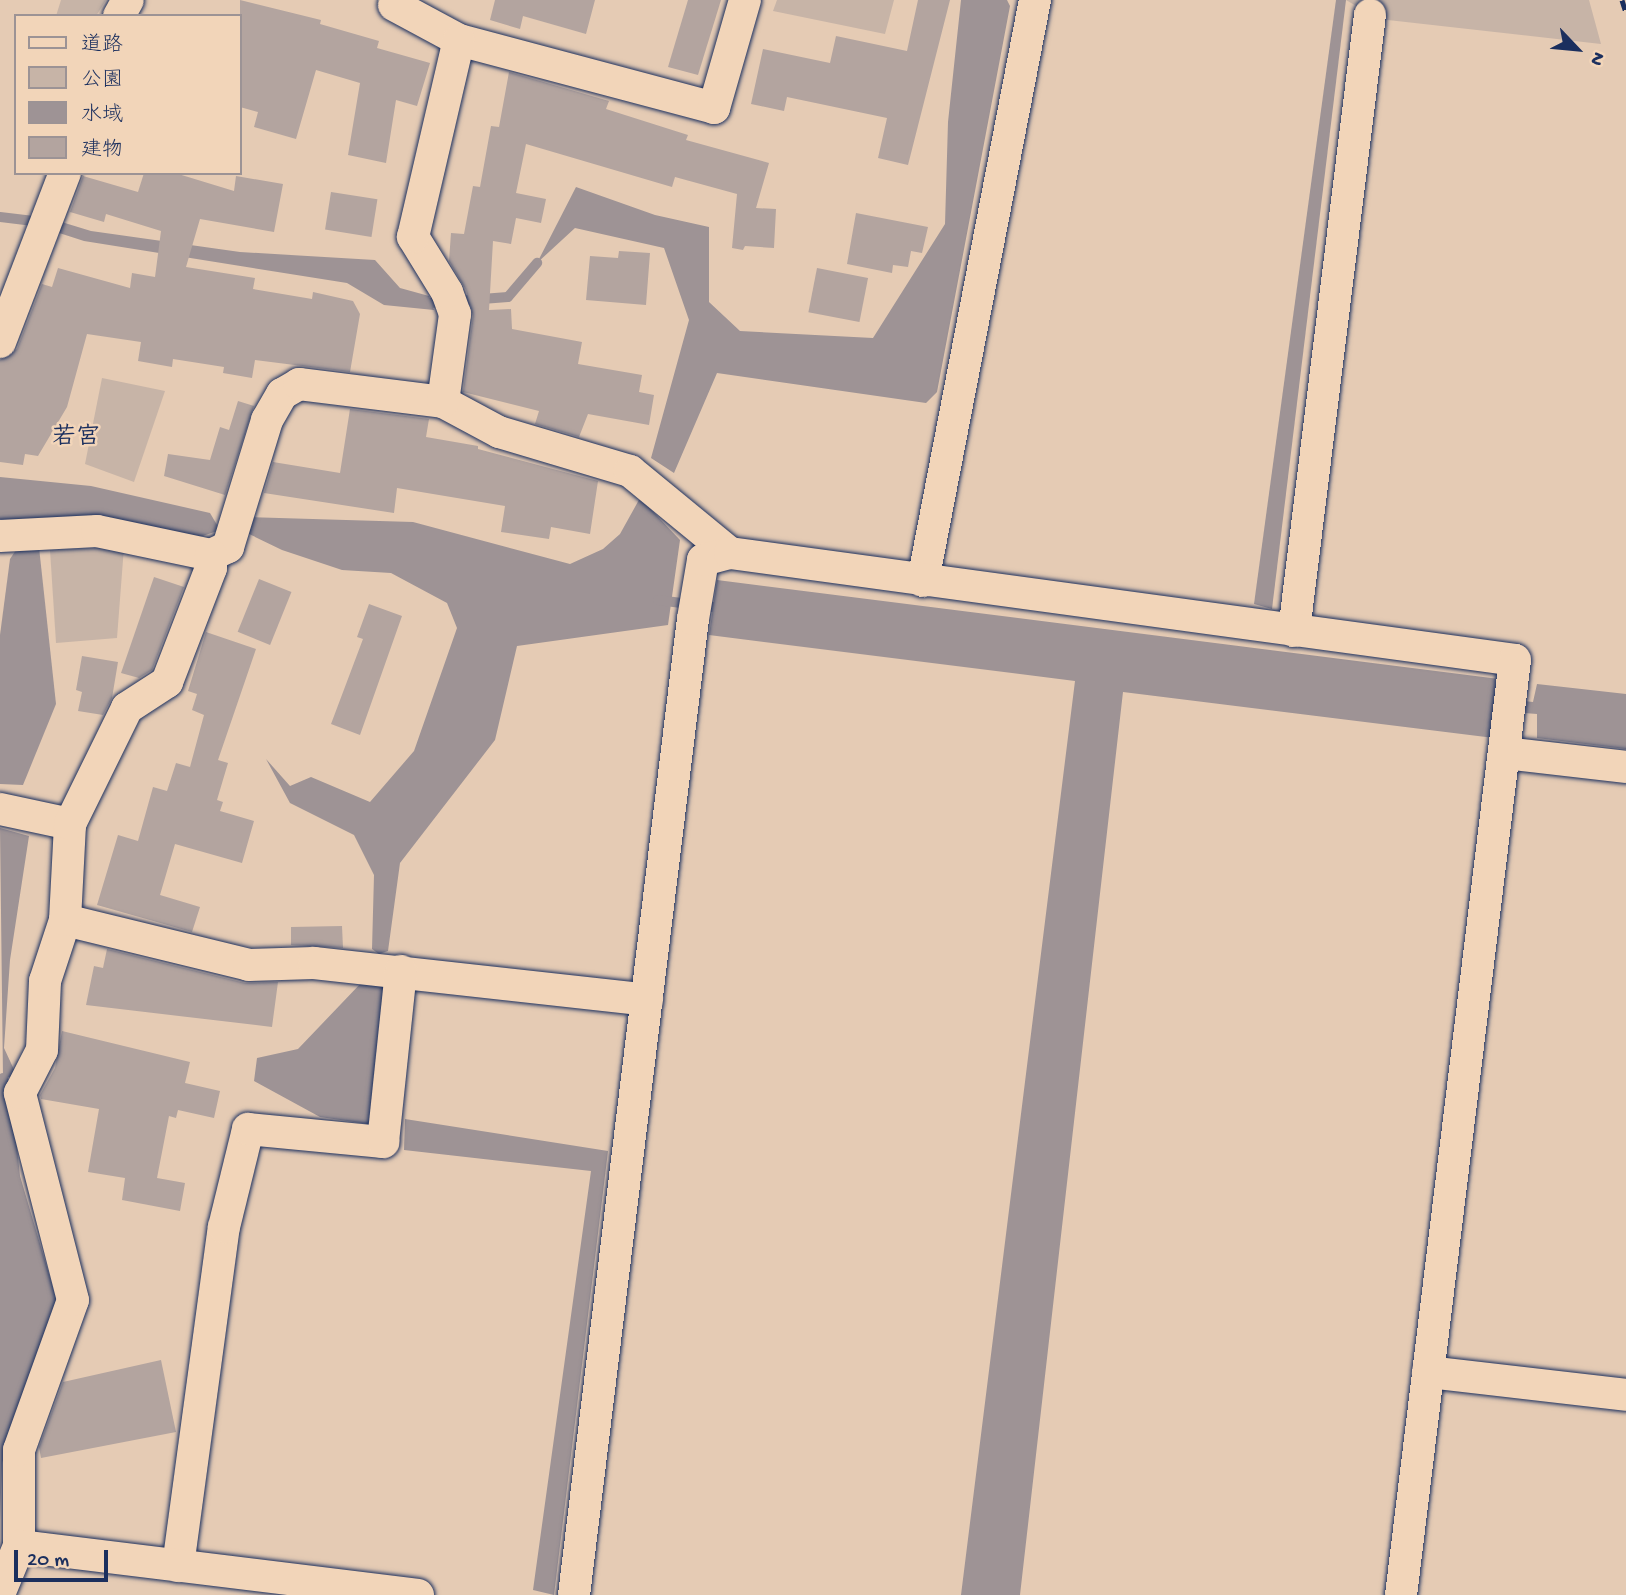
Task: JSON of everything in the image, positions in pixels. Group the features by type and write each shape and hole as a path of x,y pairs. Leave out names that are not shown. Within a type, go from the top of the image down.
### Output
{"street":[{"path":"389,2 459,40 715,108 746,0"},
{"path":"923,581 1035,0"},
{"path":"1294,631 1370,15"},
{"path":"443,402 451,303 413,237 459,40"},
{"path":"0,342 64,175"},
{"path":"0,1592 19,1546 19,1450 73,1300 20,1093 42,1050 45,981 65,920 70,824 127,708 167,682 211,568 240,510 267,420 282,394 299,384 443,402 499,432 630,471 730,552"},
{"path":"6,536 96,531 219,551"},
{"path":"574,1595 696,604 703,560 730,552 923,581 1515,660 1401,1595"},
{"path":"1504,754 1626,767"},
{"path":"0,809 70,824"},
{"path":"65,920 249,965 314,962 647,1000"},
{"path":"178,1566 225,1227 248,1129 383,1143 385,970"},
{"path":"1428,1372 1626,1395"},
{"path":"19,1546 418,1595"}],"green space":[{"path":"61,0 106,0 97,14 57,14"},
{"path":"777,0 894,0 885,34 773,11"},
{"path":"1346,0 1589,0 1601,44 1379,19"},
{"path":"102,378 165,391 134,482 85,464"},
{"path":"124,547 117,638 56,643 50,550"}],"water":[{"path":"961,0 1007,0 1010,6 937,392 926,403 717,373 674,473 651,458 689,320 664,248 575,228 537,263 576,187 655,215 709,227 709,302 740,331 873,338 945,224 948,122"},
{"path":"1336,0 1346,0 1272,609 1254,604"},
{"path":"55,220 91,231 240,252 375,260 400,288 429,296 434,310 384,305 347,283 84,241 50,230"},
{"path":"0,477 91,486 210,513 220,530 194,539 11,525 0,519"},
{"path":"640,498 680,540 668,625 517,646 495,740 400,863 388,951 379,954 372,949 374,875 354,835 290,803 266,759 290,786 311,777 370,802 414,751 457,628 447,603 391,573 342,570 282,550 245,532 249,517 413,522 570,564 603,549 620,534"},
{"path":"38,538 56,704 23,785 0,784 0,635 10,559 22,541"},
{"path":"717,580 1499,679 1498,698 1533,702 1537,684 1626,694 1626,749 1537,738 1537,714 1497,711 1494,738 1123,692 1020,1595 961,1595 1075,681 709,635"},
{"path":"0,828 29,836 10,960 4,1048 17,1076 3,1078"},
{"path":"362,982 375,982 390,990 374,1118 368,1124 320,1117 254,1081 257,1058 298,1049"},
{"path":"13,1110 20,1176 59,1308 27,1386 2,1463 0,1521 0,1111"},
{"path":"405,1119 608,1151 554,1595 533,1590 591,1171 404,1150"}],"building":[{"path":"240,0 321,20 320,24 379,41 377,48 430,63 417,106 396,100 386,163 348,155 360,83 316,70 296,139 254,127 258,112 242,108"},
{"path":"495,0 595,0 586,34 523,16 520,29 490,20"},
{"path":"688,0 721,0 698,75 668,67"},
{"path":"918,0 950,0 908,165 878,158 887,118 787,97 784,111 751,104 763,49 830,63 836,36 907,51"},
{"path":"509,72 609,101 606,109 688,135 686,140 769,163 756,208 776,209 774,248 745,246 743,250 732,248 737,194 675,177 672,187 526,144 516,193 546,199 541,223 516,218 511,244 493,241 489,310 511,309 512,329 582,342 578,364 642,375 639,392 654,395 649,425 588,414 579,437 535,424 539,411 463,392 473,316 466,290 449,261 451,233 464,234 473,186 480,187 491,126 499,127"},
{"path":"143,175 182,175 234,191 236,176 283,184 274,232 200,219 186,267 255,278 253,289 312,299 313,292 353,301 360,314 350,372 255,360 252,378 223,373 224,367 173,359 172,367 138,361 141,342 87,334 67,407 38,456 25,454 23,465 0,462 0,360 17,349 42,284 52,287 58,268 130,288 132,273 155,277 161,231 106,214 104,222 70,212 83,176 138,192"},
{"path":"331,192 377,199 371,237 325,230"},
{"path":"856,213 928,227 922,253 911,251 908,267 893,265 892,273 847,264"},
{"path":"619,251 650,253 646,305 586,300 590,256 618,258"},
{"path":"817,268 868,278 859,322 808,312"},
{"path":"238,401 254,406 225,495 164,476 168,454 210,460 220,427 229,430"},
{"path":"350,409 429,419 426,437 478,446 478,449 598,481 590,534 551,527 549,539 501,532 505,506 397,488 394,513 264,493 273,462 340,473"},
{"path":"154,577 184,587 152,670 139,678 121,673"},
{"path":"259,579 291,592 270,645 238,632"},
{"path":"369,604 402,616 360,735 331,724 363,639 357,637"},
{"path":"206,632 256,649 218,760 228,763 217,800 223,802 220,811 254,821 242,863 175,844 160,895 200,907 192,932 97,905 118,835 138,841 153,787 167,791 176,763 190,767 204,715 192,710 197,694 188,691"},
{"path":"82,656 118,662 112,698 103,715 78,711 82,692 76,690"},
{"path":"342,926 343,948 291,945 291,927"},
{"path":"107,949 245,983 278,982 272,1027 86,1005 94,966 103,968"},
{"path":"62,1031 190,1062 185,1083 220,1091 214,1118 178,1110 176,1118 169,1116 157,1178 185,1183 180,1211 122,1200 125,1178 88,1172 99,1109 41,1099 40,1095 55,1068"},
{"path":"161,1360 176,1432 41,1458 39,1447 63,1382"}],"waterway":[{"path":"0,217 42,222"},
{"path":"431,303 508,297 537,263"},
{"path":"658,600 713,607"},
{"path":"3,1078 3,1111"}],"railway":[{"path":"1622,0 1626,12"}],"district":[{"name":"若宮","path":"76,439"}]}
